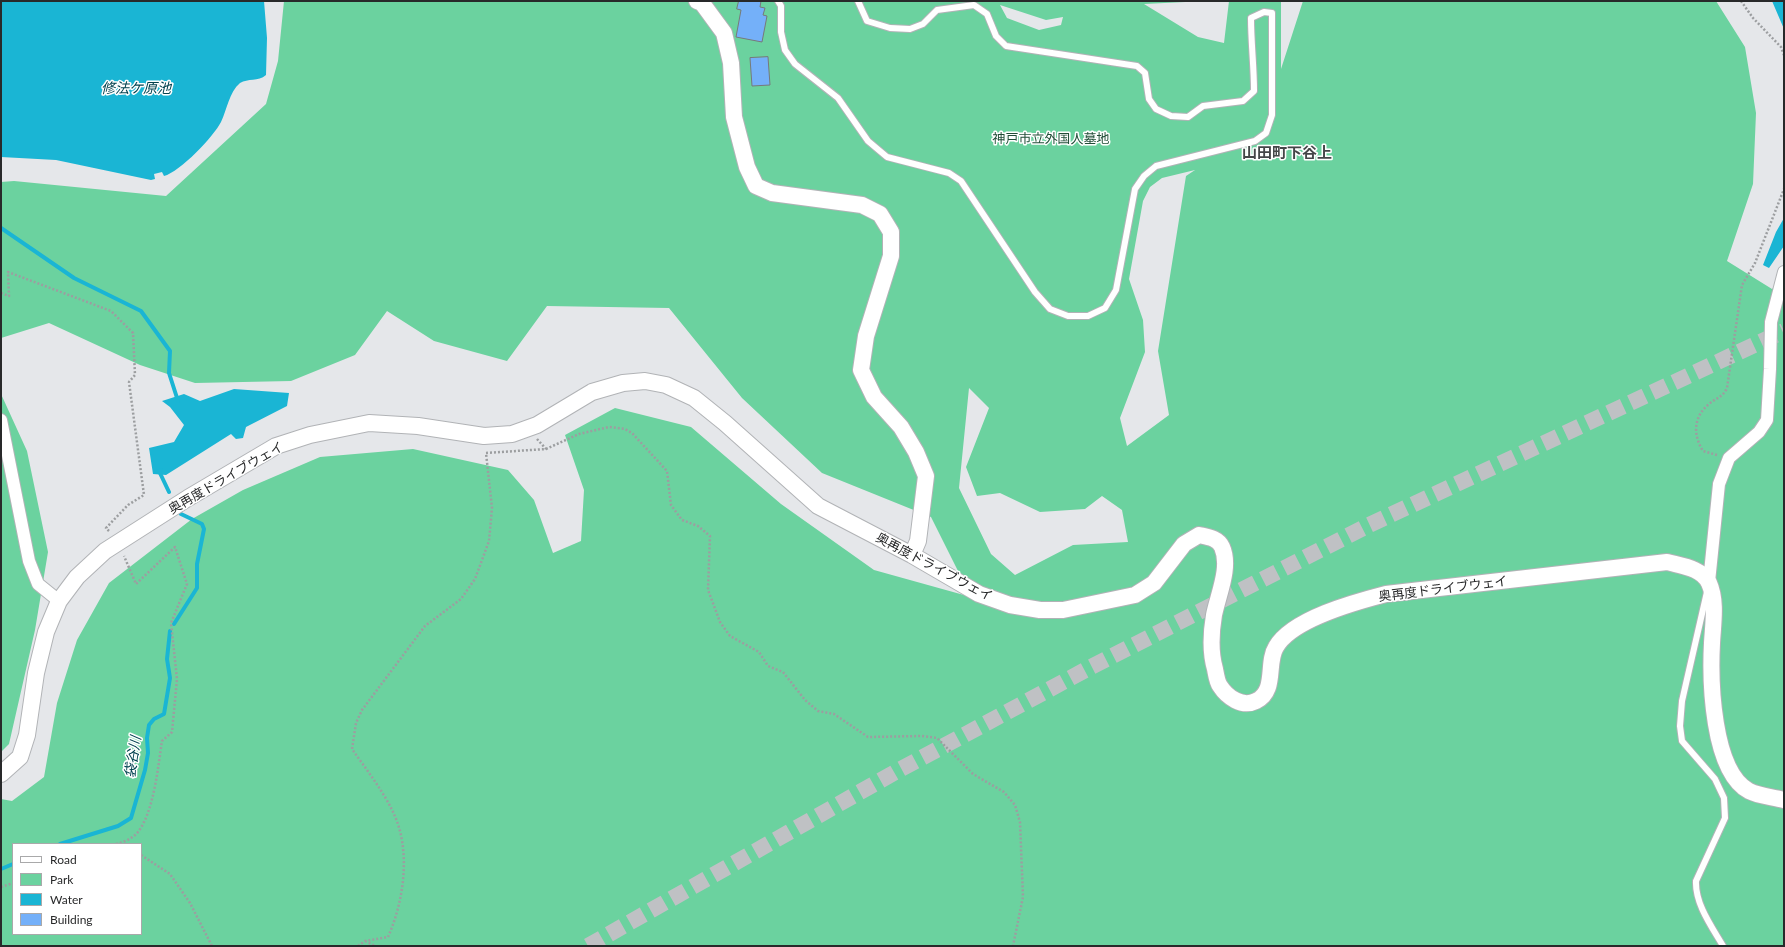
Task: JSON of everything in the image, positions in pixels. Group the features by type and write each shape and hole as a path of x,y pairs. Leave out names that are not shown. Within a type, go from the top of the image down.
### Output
{"street":[{"path":"697,1 702,3 724,33 731,63 734,117 746,167 756,186 772,193 862,205 880,214 891,232 891,256 866,336 861,370 874,397 901,427 916,452 926,476 918,541 912,555"},
{"path":"1784,272 1771,322 1767,420 1759,432 1730,458 1719,484 1709,582 1714,602 1711,655 1713,700 1723,755 1733,775 1749,790 1784,800"},
{"name":"奥再度ドライブウェイ","path":"1,774 20,757 26,735 36,674 46,632 59,600 77,577 105,551 188,498 276,446 310,435 368,424 418,426 484,436 512,434 537,425 592,392 623,383 645,381 666,385 694,398 725,422 818,506 912,555 979,594 1010,605 1040,610 1063,610 1135,595 1154,583 1184,544 1199,535 1214,538 1222,546 1226,563 1214,617 1211,654 1219,685 1230,698 1240,702 1254,702 1263,696 1270,684 1275,648 1286,634 1320,615 1355,602 1386,594 1667,562 1695,569 1709,582"},
{"path":"1,420 29,561 38,584 59,600"}],"lane":[{"path":"778,1 781,6 781,32 784,50 795,64 838,98 868,141 887,157 949,172 961,181 1035,292 1050,309 1068,316 1088,316 1105,308 1116,290 1135,189 1144,176 1156,166 1255,141 1266,133 1272,115 1272,13 1264,12 1251,18 1251,48 1255,60 1254,91 1243,101 1203,106 1188,117 1171,116 1156,109 1149,99 1145,73 1137,66 1006,46 996,36 987,14 974,5 937,10 923,24 910,29 890,28 867,21 858,1"},
{"path":"1709,582 1682,701 1680,726 1682,740 1715,779 1724,798 1723,824 1696,881 1696,888 1702,908 1723,946"}],"path":[{"path":"1742,1 1753,18 1781,47 1784,55"},
{"path":"1730,458 1702,451 1695,439 1698,415 1709,404 1724,395 1727,388 1742,285 1755,263 1784,189"},
{"path":"1,293 9,296 8,272 111,311 133,333 135,375 129,382 144,495 128,505 106,528 115,537"},
{"path":"486,453 546,449 579,434 609,426 625,429 632,433 668,471 671,505 682,520 698,526 710,536 708,590 720,622 730,636 759,652 768,666 784,672 805,700 818,711 834,714 868,737 922,736 937,738 973,774 1004,792 1015,804 1020,822 1023,897 1013,946"},
{"path":"358,946 365,941 388,937 395,921 403,878 401,834 394,813 352,748 356,723 362,710 425,626 461,599 475,579 489,541 492,508 484,436"},
{"path":"120,843 127,841 137,833 145,820 156,782 162,741 172,732 177,679 171,623 187,584 175,547 136,584 123,552"},
{"path":"142,856 170,874 190,903 212,946"},
{"path":"1,887 12,882"},
{"path":"365,941 375,946"}],"green space":[{"name":"神戸市立外国人墓地","path":"284,1 1206,1 1144,4 1198,37 1224,43 1229,1 1281,1 1281,69 1303,1 1716,1 1745,47 1756,113 1753,184 1727,261 1772,289 1784,279 1784,946 1,946 1,799 12,801 44,777 57,703 77,640 109,583 192,519 243,490 320,457 413,449 508,470 534,500 553,553 581,541 584,490 565,435 615,408 691,427 781,504 874,570 971,597 931,517 822,473 742,398 669,308 547,306 507,361 434,341 387,311 355,355 291,381 195,383 140,365 49,323 1,338 1,182 14,181 166,196 266,104 278,61","holes":["1000,5 1046,20 1063,17 1061,25 1039,30 1007,18","1195,170 1186,176 1158,351 1169,415 1127,446 1120,418 1145,352 1143,320 1129,279 1143,201 1150,187 1162,178","969,388 989,408 966,467 977,496 1000,493 1040,512 1085,509 1102,496 1122,510 1128,542 1073,545 1015,575 991,554 959,488"]},
{"path":"1,394 27,451 48,552 35,630 9,744 1,752"}],"water":[{"name":"修法ケ原池","path":"1,1 264,1 267,38 266,75 240,83 233,91 221,122 204,144 179,168 164,176 162,172 154,174 155,179 151,180 56,160 1,157"},
{"path":"1772,1 1784,1 1784,29"},
{"path":"1784,218 1784,246 1769,268 1763,265 1776,232"},
{"path":"234,389 289,393 287,406 246,427 243,438 236,439 231,434 166,475 153,474 149,448 174,442 184,425 170,407 162,401 184,394 200,401"}],"building":[{"path":"739,1 761,1 760,7 765,8 763,15 767,16 762,42 736,37 741,10 737,9"},
{"path":"768,57 770,85 752,86 750,58"}],"waterway":[{"path":"1,228 74,278 141,311 170,351 169,373 178,401"},
{"path":"161,470 159,471 169,492"},
{"path":"174,624 197,588 197,564 204,529 202,524 181,514"},
{"name":"袋谷川","path":"63,843 118,826 131,818 145,770 148,753 147,738 149,725 154,719 164,714 170,678 167,659 170,631"},
{"name":"袋谷川","path":"1,869 12,864"}],"tunnel":[{"path":"588,946 899,770 1091,667 1369,525 1784,331"}],"district":[{"name":"山田町下谷上","path":"1287,153"}]}
